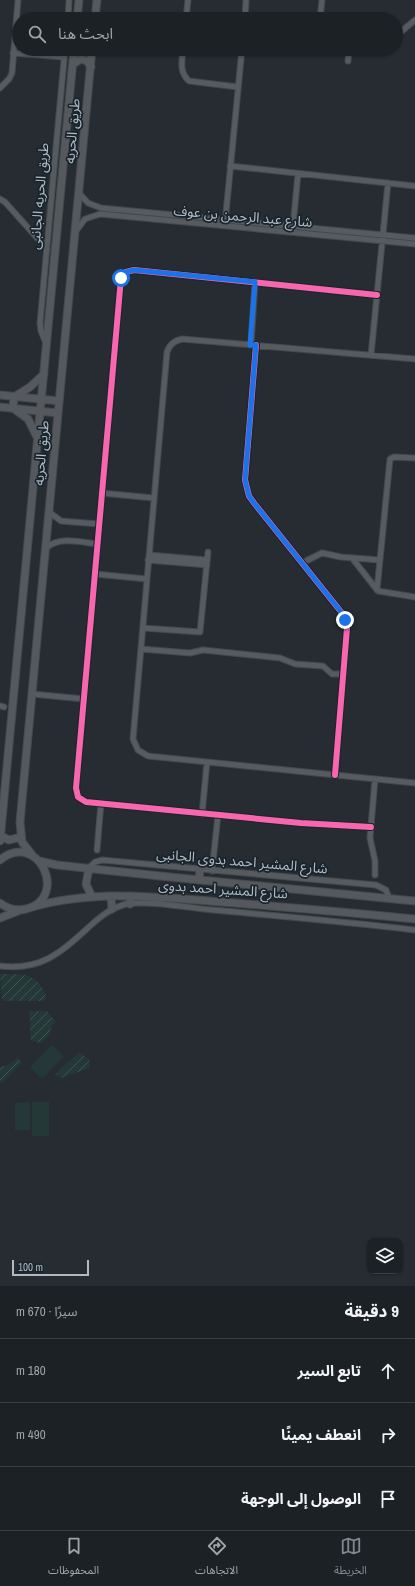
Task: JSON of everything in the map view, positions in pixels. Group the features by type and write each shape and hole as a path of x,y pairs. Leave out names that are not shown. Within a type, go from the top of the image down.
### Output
{"street":[{"path":"17,12 18,0"},
{"path":"68,12 69,0"},
{"path":"78,12 79,0"},
{"path":"96,12 97,0"},
{"path":"187,12 188,0"},
{"path":"245,12 246,0"},
{"path":"321,12 322,0"},
{"path":"403,30 415,20"},
{"path":"0,88 9,79 12,73 13,56"},
{"path":"51,56 64,57"},
{"name":"طريق الحريه","path":"0,838 1,813 5,791 74,56"},
{"name":"طريق الحريه","path":"39,861 22,842 20,822 92,56"},
{"path":"183,56 182,69 189,81 238,87"},
{"path":"225,223 241,56"},
{"path":"348,60 349,56"},
{"name":"طريق الحريه الجانبى","path":"47,344 40,331 40,323 64,57"},
{"path":"73,64 81,59 87,61 91,67"},
{"path":"230,166 415,186"},
{"path":"293,226 298,174"},
{"path":"371,355 388,183"},
{"name":"شارع عبد الرحمن بن عوف","path":"79,193 88,203 101,208 225,223 293,226 415,244"},
{"path":"0,199 5,202 47,250"},
{"name":"شارع عبد الرحمن بن عوف","path":"75,232 85,219 100,214 225,223 382,238 415,238"},
{"path":"371,827 301,824 101,804 86,802 76,793 120,282 123,274 134,270 377,295"},
{"path":"255,282 245,480 246,488 254,503 342,613 345,620 347,636 335,775"},
{"path":"415,359 182,339 177,340 169,347 167,352 133,739 134,745 138,750 148,756 415,783"},
{"path":"14,397 30,387 44,374"},
{"path":"0,395 59,401"},
{"path":"13,408 14,397"},
{"path":"0,407 58,413"},
{"path":"13,408 28,420 38,439"},
{"path":"377,590 390,459 395,456 415,458"},
{"path":"102,494 154,498"},
{"path":"49,512 61,521 99,524"},
{"path":"46,548 50,544 62,540 97,544"},
{"path":"143,628 200,632 208,552"},
{"path":"302,563 322,553 352,558 380,560"},
{"path":"149,557 207,562"},
{"path":"352,558 377,590 382,593 415,597"},
{"path":"94,574 147,579"},
{"path":"141,649 190,653 203,650 280,658 297,664 322,666 331,673 344,674"},
{"path":"32,694 84,699"},
{"path":"202,814 207,762"},
{"path":"375,779 371,827 371,842 375,858 375,875"},
{"path":"0,797 5,791"},
{"path":"97,850 101,804"},
{"path":"212,871 218,815"},
{"path":"0,838 9,840 21,837"},
{"path":"0,860 16,853 33,856"},
{"name":"شارع المشير احمد بدوى الجانبى","path":"89,868 95,862 102,860 376,885 386,890 390,898"},
{"path":"29,908 41,900 47,887 46,873 39,861"},
{"name":"شارع المشير احمد بدوى","path":"39,861 199,880 415,901"},
{"path":"89,868 86,884 92,897"},
{"path":"199,880 200,870"},
{"path":"111,896 112,909"},
{"path":"130,896 130,904"},
{"name":"شارع المشير احمد بدوى","path":"21,910 61,900 92,897 130,896 310,909 415,919"},
{"path":"0,903 8,908 21,910"},
{"path":"0,966 26,966 54,956 99,917 112,909 130,904 182,906 415,930"},
{"path":"0,918 21,910"}],"green space":[{"path":"0,974 24,975 34,979 42,988 46,995 46,999 43,1001 2,1001"},
{"path":"29,1011 47,1011 56,1022 51,1027 50,1034 41,1043 31,1041"},
{"path":"52,1045 64,1056 42,1079 30,1067"},
{"path":"79,1052 89,1059 90,1068 61,1078 55,1075"},
{"path":"17,1058 22,1062 4,1082 0,1083 0,1067 8,1065"},
{"path":"30,1102 30,1130 15,1130 15,1103"},
{"path":"32,1102 49,1102 49,1136 32,1136"}],"cycle path":[{"path":"371,827 301,823 86,802 78,797 76,788 121,278 126,272 134,270 377,295"},
{"path":"256,345 245,480 249,496 342,613 347,628 335,775"}],"route":[{"path":"121,278 126,272 134,270 255,282 250,345 256,345 245,480 246,488 254,503 342,613 345,620"}]}
